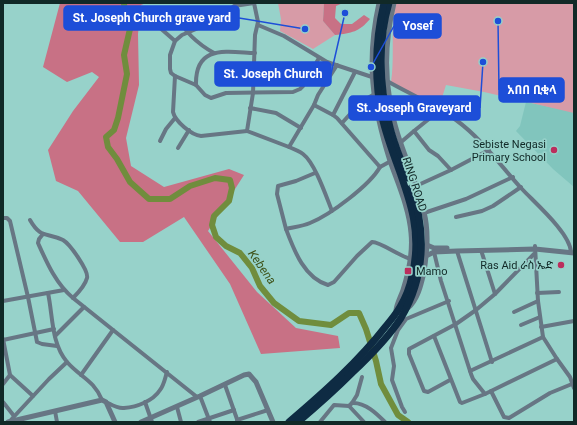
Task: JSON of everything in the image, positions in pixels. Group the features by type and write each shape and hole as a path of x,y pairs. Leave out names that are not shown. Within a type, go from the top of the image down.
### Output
{"highway":[{"name":"RING ROAD","path":"384,3 380,18 376,57 379,101 389,142 409,195 416,224 417,236 415,266 411,281 406,296 391,326"},
{"name":"RING ROAD","path":"298,422 324,396 375,350 391,326 405,311 414,291 418,275 422,247 420,222 415,199 395,142 386,110 382,74 382,45 389,3"},
{"name":"RING ROAD","path":"289,422 324,396"}],"street":[{"path":"247,131 253,93 255,35 258,25 254,3 234,6 227,12 182,35 175,41 170,55 170,71 175,76 196,85 205,95 211,98 226,93 253,93 283,93 300,89 319,58"},
{"path":"379,3 373,43 372,77 377,118 390,161 407,208 412,234 411,260 396,314"},
{"path":"394,3 387,43 387,81 392,114 424,213 427,245 419,291 413,303 405,311"},
{"path":"157,12 168,18 197,15 200,27"},
{"path":"177,16 187,33 203,47 214,52"},
{"path":"258,25 284,36 319,58 372,77"},
{"path":"159,27 175,41"},
{"path":"196,85 199,67 208,56 214,52 224,51 255,53"},
{"path":"289,147 336,65"},
{"path":"333,115 355,72"},
{"path":"175,76 174,118 197,136 247,131 304,154 313,168 332,211"},
{"path":"387,81 440,110 460,123 488,150 559,228 573,251"},
{"path":"342,123 361,102 374,95"},
{"path":"314,105 333,115 342,123 380,167"},
{"path":"250,108 276,113 301,128"},
{"path":"400,142 440,110"},
{"path":"160,141 174,118"},
{"path":"178,148 189,130"},
{"path":"414,131 426,146 451,170"},
{"path":"416,186 451,170 488,150"},
{"path":"286,229 312,222 332,211 370,181 380,167 390,161"},
{"path":"315,173 296,181 278,186 277,188 277,194 286,229 296,254 314,279 328,285 334,282 357,256 372,242 378,243 411,260"},
{"path":"424,213 466,199 512,177"},
{"path":"456,217 482,211 493,206 521,187"},
{"path":"3,218 8,218 10,221 37,340 39,343 58,346"},
{"path":"30,220 36,230 43,234 63,240 69,244 86,271 87,279 82,288 73,298"},
{"path":"43,234 38,243 53,274 64,290 199,397 209,420"},
{"path":"427,245 439,248 573,251"},
{"path":"481,250 495,294"},
{"path":"426,256 434,252 534,250"},
{"path":"491,391 504,417 509,418 550,393 573,386 572,377 557,359 543,337 537,293 534,250"},
{"path":"450,380 426,392 409,354 409,348 456,324 476,310 495,294 534,250"},
{"path":"457,251 492,362"},
{"path":"434,252 441,281 470,371 473,379 485,394"},
{"path":"3,301 64,290"},
{"path":"537,293 559,292"},
{"path":"48,293 55,336 60,353 81,375 96,386 115,422"},
{"path":"405,412 402,408 392,380 394,366 391,348 398,330 406,319 448,301"},
{"path":"514,312 538,301"},
{"path":"55,336 84,307"},
{"path":"522,325 540,317"},
{"path":"541,327 574,321"},
{"path":"33,396 10,375 5,359 3,340 54,329"},
{"path":"81,375 113,330"},
{"path":"434,336 450,380 460,402 462,403 485,394 557,359"},
{"path":"470,371 543,337"},
{"path":"9,422 67,362"},
{"path":"9,422 104,401 112,406 124,408 145,402 152,399 161,389 167,372"},
{"path":"141,422 151,420 244,375 249,374 256,382 273,422"},
{"path":"3,384 10,375"},
{"path":"351,404 357,395 362,376"},
{"path":"225,385 238,421 268,410"},
{"path":"3,402 14,416"},
{"path":"145,402 151,420"},
{"path":"320,422 334,405 360,403 385,422"},
{"path":"351,404 364,422"},
{"path":"176,407 181,422"},
{"path":"198,422 209,420 234,410"},
{"path":"55,411 58,422"}],"shaded area":[{"path":"60,3 146,3 141,5 138,34 139,85 126,138 131,166 164,187 229,169 244,175 208,231 257,292 296,328 338,336 340,348 261,354 230,284 184,217 143,242 120,242 78,191 56,181 48,150 73,111 99,77 92,72 67,82 43,67"},
{"path":"278,3 324,3 323,21 335,35 313,49 280,31 281,19"},
{"path":"324,3 343,3 336,6 335,18 341,24 352,24 364,15 370,19 362,27 355,31 335,35 323,21"},
{"path":"396,3 574,3 574,113 484,92 446,85 439,107 391,82 393,62 393,23"},
{"name":"Sebiste Negasi Primary School","path":"526,102 574,112 574,187 553,169 516,131 520,126"}],"waterway":[{"name":"Kebena","path":"124,3 125,19 130,29 124,55 127,74 118,118 114,130 106,137 108,147 117,159 130,182 149,199 170,199 190,186 215,178 230,180 232,188 229,201 214,216 212,225 216,237 226,246 240,253 252,268 260,286 274,303 299,321 331,325 349,313 359,313 366,329 376,361 381,384 398,415 408,422"}],"place":[{"name":"St. Joseph Church","path":"345,13"},
{"name":"አበበ ቢቂላ","path":"498,21"},
{"name":"St. Joseph Church grave yard","path":"305,29"},
{"name":"St. Joseph Graveyard","path":"483,62"},
{"name":"Yosef","path":"371,67"},
{"name":"Sebiste Negasi Primary School","path":"554,150"},
{"name":"Ras Aid ራስ ኤድ","path":"561,265"},
{"name":"Mamo","path":"408,271"}]}
